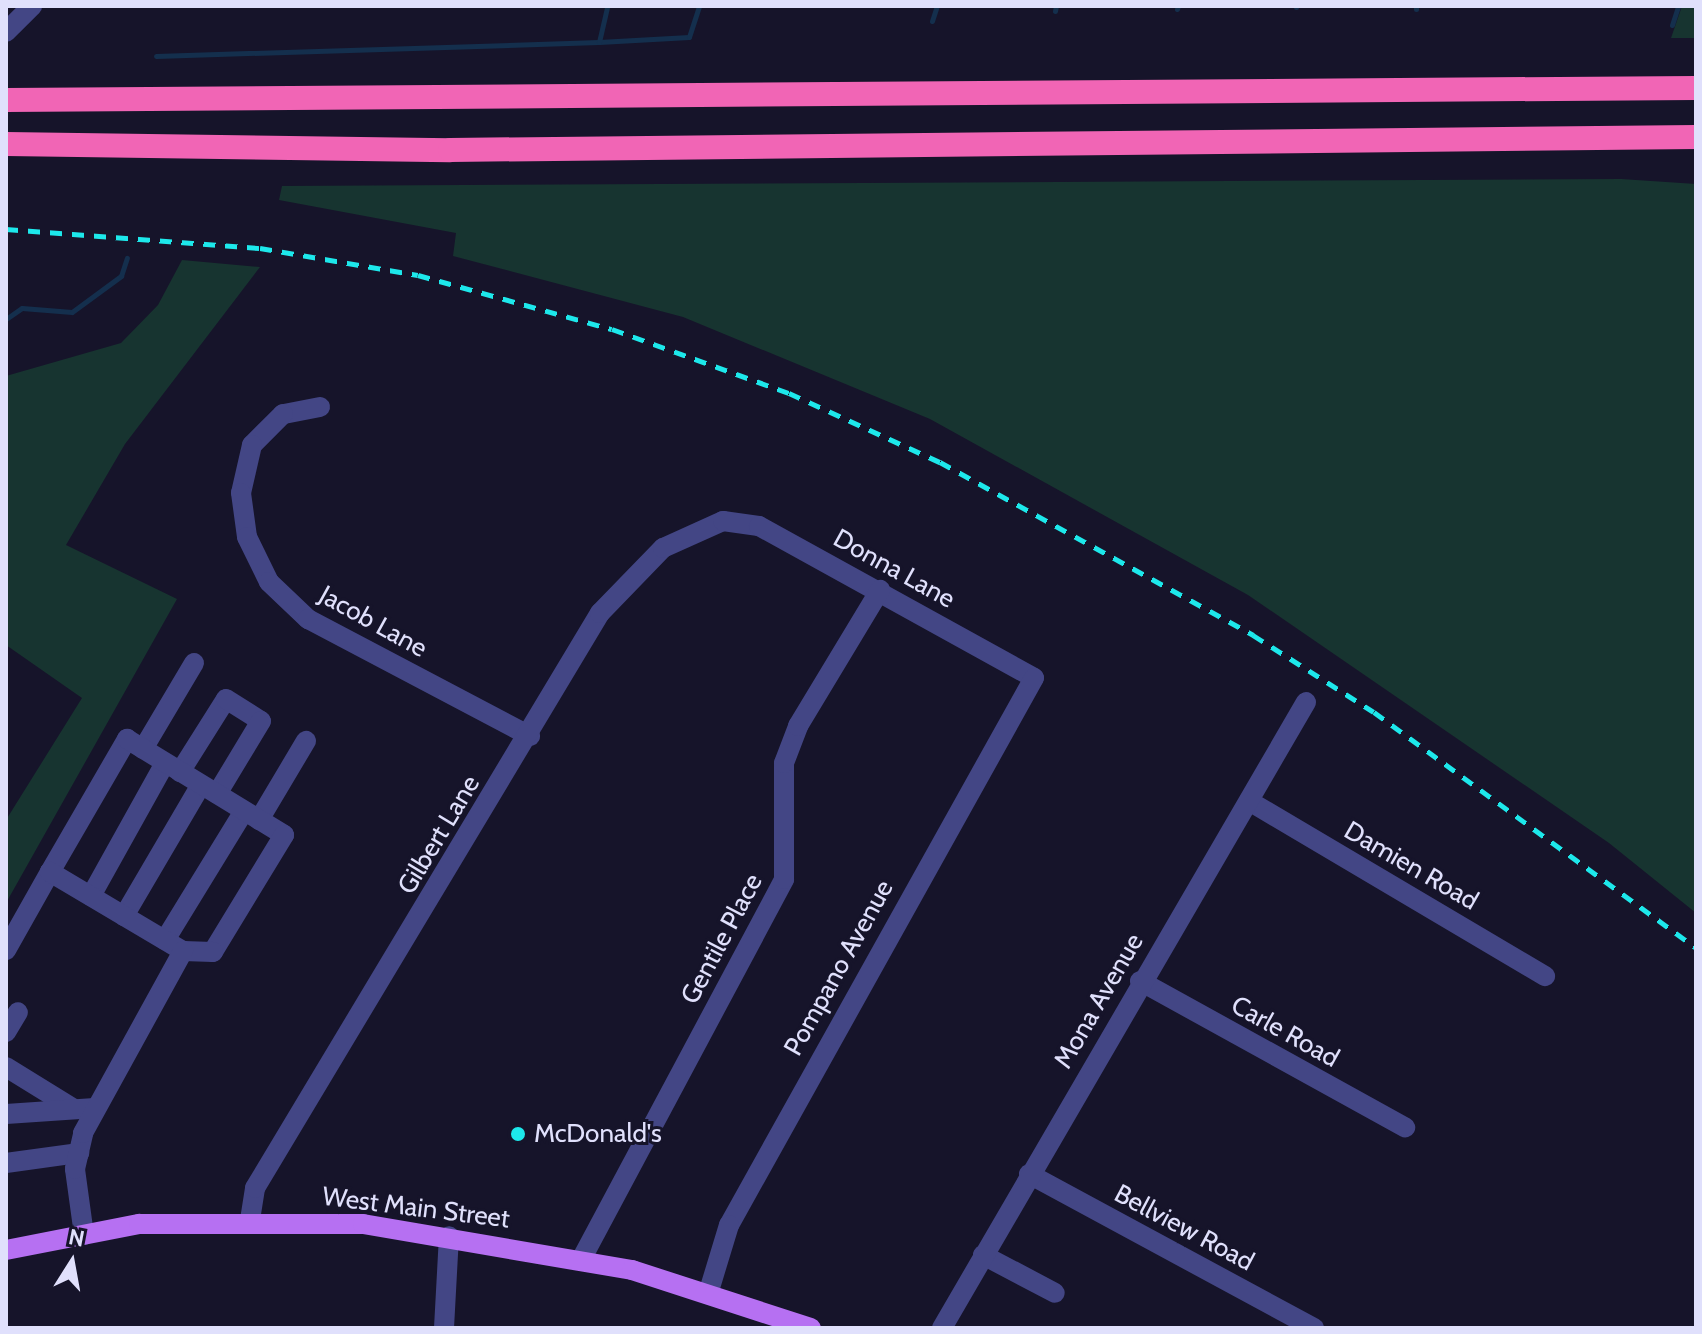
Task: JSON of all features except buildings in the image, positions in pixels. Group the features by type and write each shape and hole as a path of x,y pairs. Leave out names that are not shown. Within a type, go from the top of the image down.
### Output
{"highway":[{"path":"6,100 1696,88"},
{"path":"6,144 466,150 1616,138 1696,140"}],"main road":[{"name":"West Main Street","path":"6,1250 84,1235 250,1220 449,1236 582,1258 709,1291 811,1328"}],"street":[{"path":"6,32 32,6"},
{"name":"Jacob Lane","path":"320,407 283,414 252,445 241,493 247,537 269,582 308,619 530,736"},
{"name":"Gilbert Lane","path":"250,1220 255,1188 530,736 600,613 663,548 723,521"},
{"name":"Donna Lane","path":"723,521 759,526 880,590 1034,678"},
{"name":"Gentile Place","path":"582,1258 784,879 784,763 798,726 880,590"},
{"path":"143,749 194,663"},
{"name":"Pompano Avenue","path":"709,1291 729,1225 1034,678"},
{"path":"91,896 172,767 226,699 261,721 209,789 124,916"},
{"name":"Mona Avenue","path":"942,1328 1140,981 1306,702"},
{"path":"6,950 50,872 127,739 284,835 213,952 183,951 50,872"},
{"path":"165,940 306,741"},
{"name":"Damien Road","path":"1249,801 1545,976"},
{"path":"84,1235 79,1153 84,1108 183,951"},
{"name":"Carle Road","path":"1140,981 1405,1127"},
{"path":"6,1032 18,1012"},
{"path":"6,1067 84,1108"},
{"path":"6,1114 84,1108"},
{"path":"6,1163 79,1153"},
{"name":"Bellview Road","path":"1029,1174 1314,1328"},
{"path":"444,1328 449,1236"},
{"path":"983,1255 1055,1293"}],"green space":[{"path":"1682,6 1696,6 1696,38 1671,38"},
{"path":"1621,179 1696,184 1696,913 1609,843 1248,595 930,419 683,317 453,256 456,233 279,200 282,186"},
{"path":"182,260 260,267 125,444 66,545 177,599 6,903 6,820 82,698 6,645 6,376 121,343 158,305"}],"waterway":[{"path":"156,56 599,42 607,6"},
{"path":"599,42 689,37 699,6"},
{"path":"932,21 937,6"},
{"path":"1055,11 1056,6"},
{"path":"1672,25 1678,6"},
{"path":"6,319 22,308 72,312 121,276 127,258"}],"railway":[{"path":"6,229 260,248 418,275 612,329 789,393 940,462 1253,635 1374,712 1696,948"}],"place":[{"name":"McDonald's","path":"518,1134"}]}
